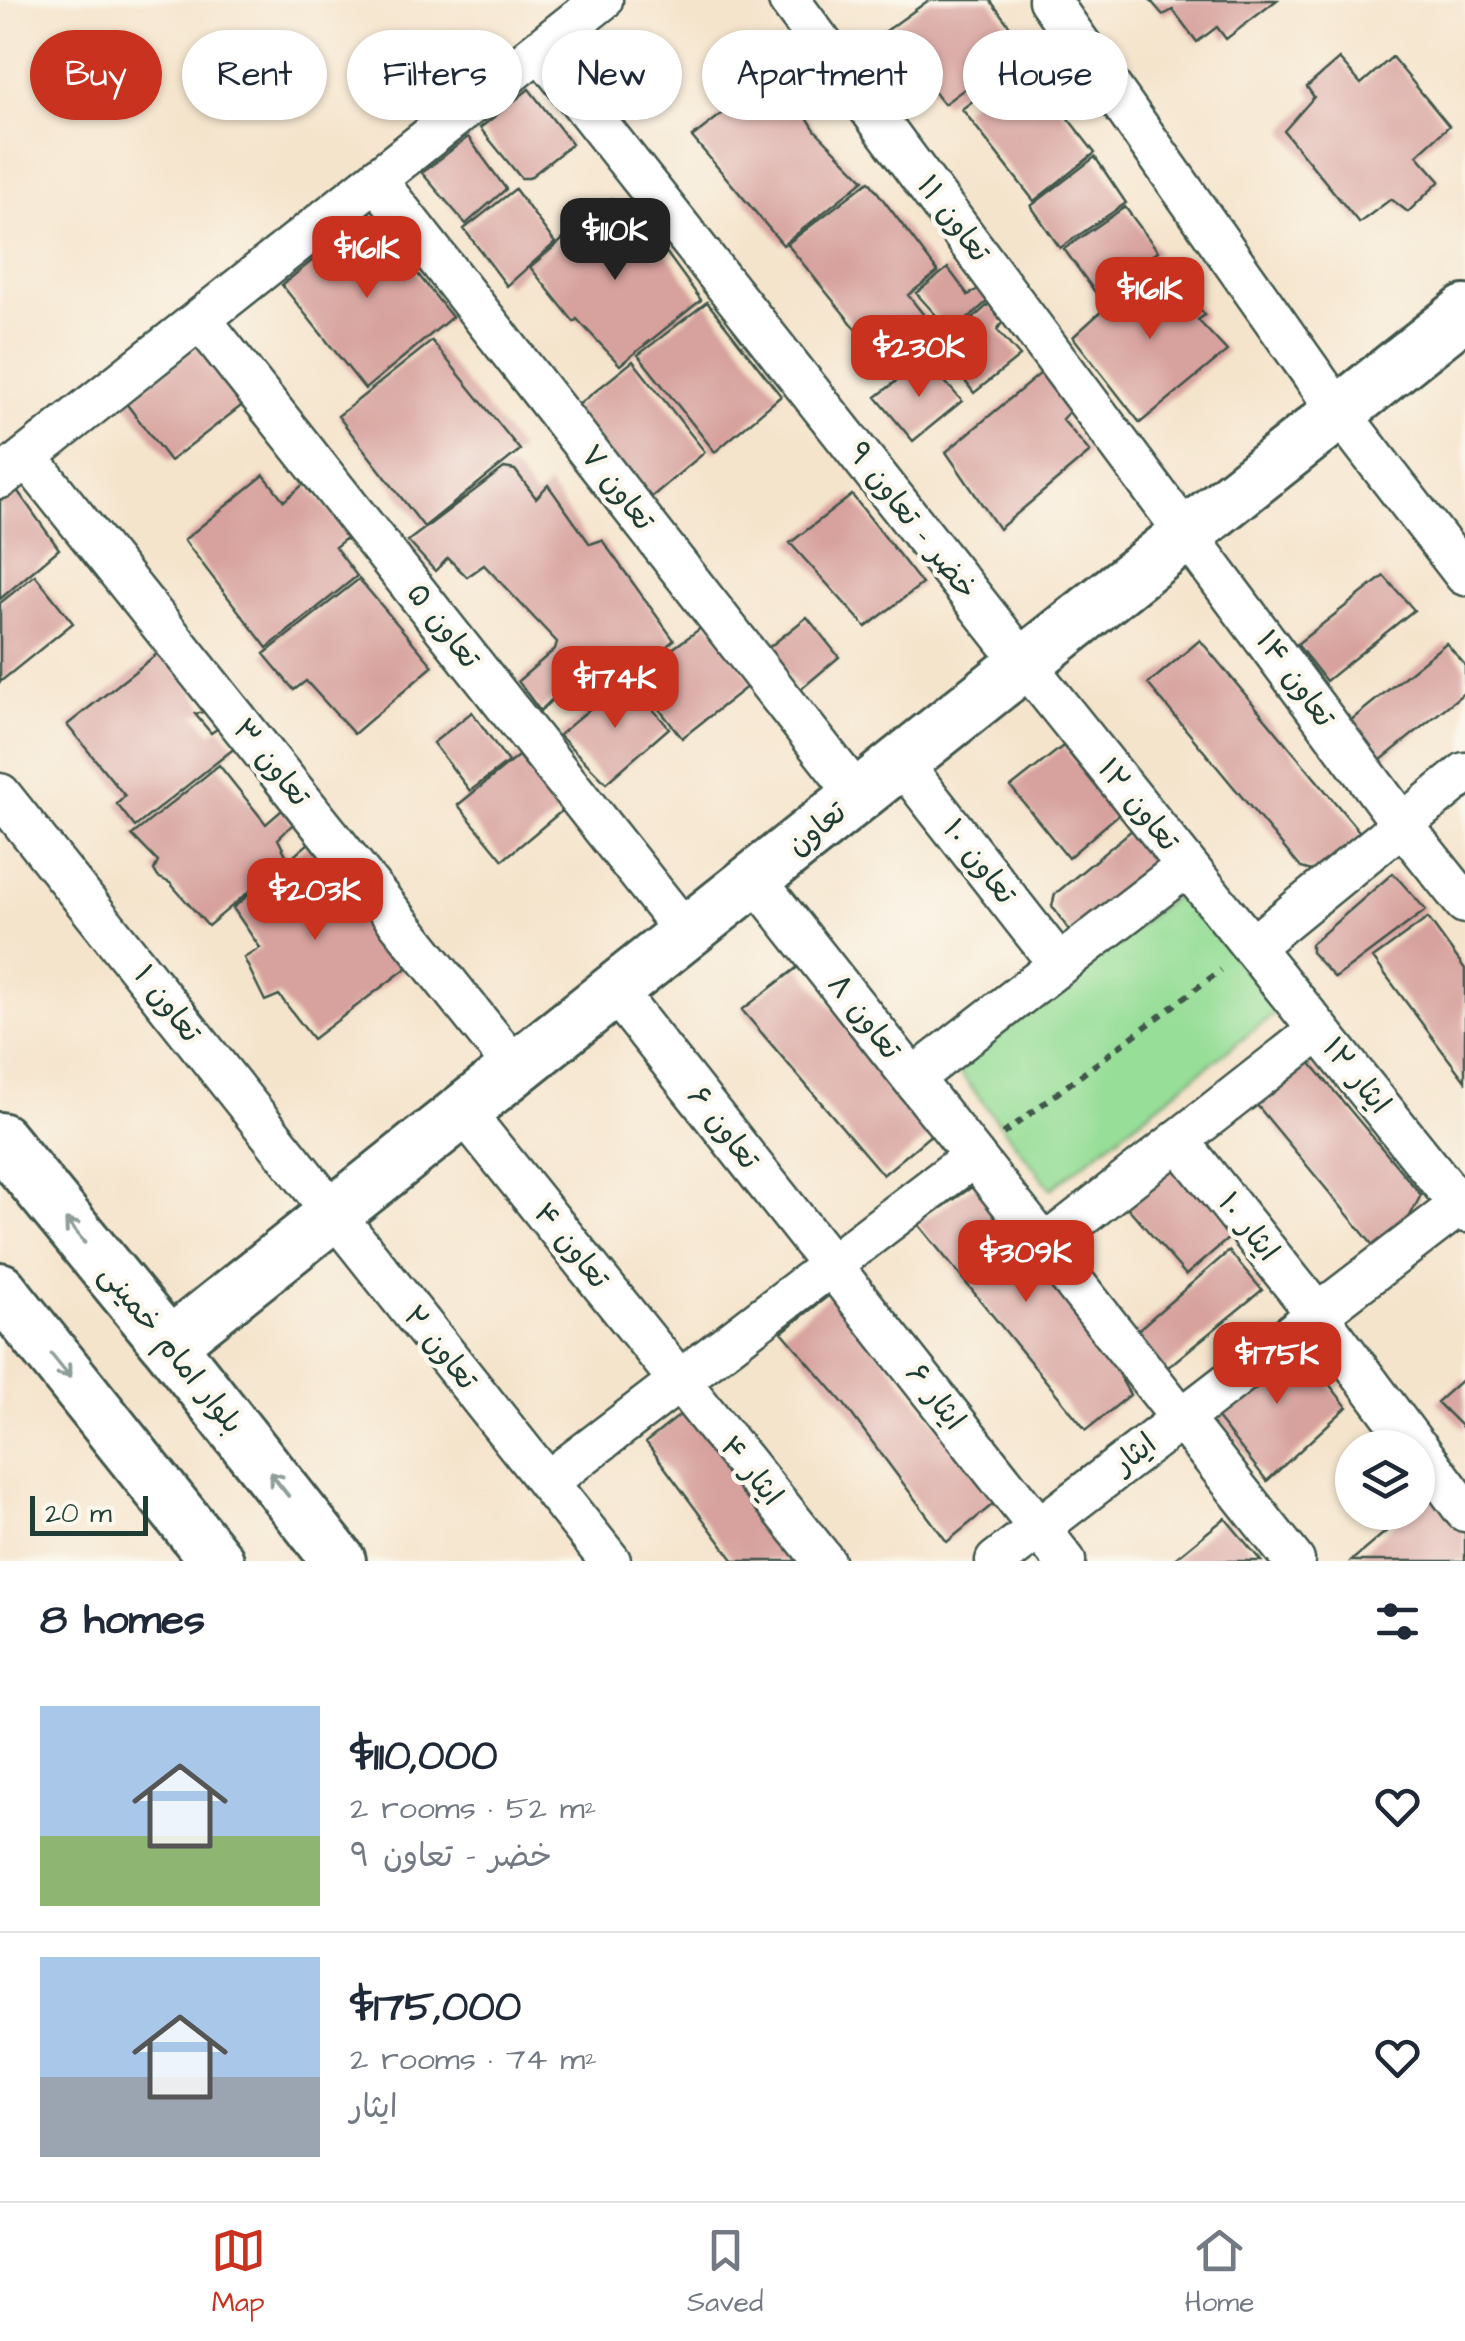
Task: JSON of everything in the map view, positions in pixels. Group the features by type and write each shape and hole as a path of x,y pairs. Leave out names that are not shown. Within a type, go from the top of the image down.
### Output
{"main road":[{"name":"تعاون","path":"169,1345 1465,312"},
{"name":"بلوار امام خمینی","path":"0,1140 169,1345 339,1561"},
{"path":"0,1289 217,1561"}],"street":[{"path":"14,468 602,0"},
{"name":"تعاون ۱۱","path":"790,0 1188,534"},
{"path":"1048,0 1339,412 1465,575"},
{"name":"خضر - تعاون ۹","path":"540,50 1025,664"},
{"name":"تعاون ۷","path":"376,180 858,796"},
{"name":"تعاون ۵","path":"200,320 686,933"},
{"name":"تعاون ۳","path":"14,468 516,1069"},
{"name":"تعاون ۱۴","path":"1188,534 1465,903"},
{"name":"تعاون ۱۲","path":"1025,664 1252,947"},
{"name":"تعاون ۱۰","path":"900,761 1058,963"},
{"path":"1252,947 1465,773"},
{"name":"تعاون ۱","path":"0,794 334,1214"},
{"path":"913,1078 1187,866"},
{"name":"تعاون ۸","path":"755,879 1294,1561"},
{"name":"ایثار ۱۲","path":"1252,947 1463,1206"},
{"name":"تعاون ۶","path":"614,990 831,1265"},
{"path":"1044,1245 1319,1030"},
{"name":"تعاون ۴","path":"462,1111 679,1381"},
{"name":"ایثار ۱۰","path":"1179,1141 1404,1430"},
{"path":"547,1482 974,1156"},
{"name":"ایثار","path":"996,1561 1463,1206"},
{"name":"تعاون ۲","path":"334,1214 610,1561"},
{"name":"ایثار ۶","path":"831,1265 1065,1561"},
{"name":"ایثار ۴","path":"679,1381 824,1561"},
{"name":"ایثار ۱۰","path":"1435,1472 1465,1511"}],"path":[{"path":"974,1156 1252,947"}],"green space":[{"path":"1183,890 1278,1011 1051,1189 956,1068"}],"building":[{"path":"929,0 990,0 1013,30 963,30 963,90 944,104 943,30 887,30"},
{"path":"1150,0 1277,0 1226,39 1217,27 1197,42 1173,10 1163,15"},
{"path":"1392,57 1449,126 1417,155 1440,181 1408,212 1391,199 1359,223 1284,131 1314,97 1307,87 1339,59 1361,84"},
{"path":"529,89 542,106 542,120 553,120 572,144 529,178 521,178 480,128 490,120 522,120 522,95"},
{"path":"714,120 809,120 864,180 783,245 692,137"},
{"path":"971,120 1069,120 1095,153 1034,201"},
{"path":"468,137 506,189 466,224 422,173"},
{"path":"1095,157 1126,203 1060,248 1031,206"},
{"path":"869,181 938,272 908,295 942,338 896,378 787,244"},
{"path":"515,189 555,243 507,286 464,229"},
{"path":"611,199 655,257 666,252 701,300 620,365 577,319 574,322 530,267"},
{"path":"1125,207 1158,251 1098,296 1064,249"},
{"path":"370,214 452,317 365,389 282,285"},
{"path":"1159,259 1205,315 1198,320 1227,351 1140,423 1073,337"},
{"path":"948,268 968,295 982,287 991,298 952,333 916,293"},
{"path":"707,302 781,396 715,452 638,355"},
{"path":"990,303 1004,320 997,330 1020,356 974,393 940,348"},
{"path":"432,341 520,450 424,527 338,416"},
{"path":"200,344 245,403 170,461 125,402"},
{"path":"925,359 962,401 913,441 876,397"},
{"path":"633,361 705,452 642,505 567,414"},
{"path":"1053,363 1080,400 1062,419 1090,452 999,529 946,452"},
{"path":"504,468 515,470 536,498 548,485 590,544 602,540 674,640 631,677 606,657 577,676 540,711 518,681 555,649 557,642 484,565 467,577 448,558 435,571 408,541"},
{"path":"264,475 284,501 306,482 349,536 335,547 357,576 267,648 184,540"},
{"path":"14,486 59,549 0,599 0,497"},
{"path":"852,495 922,584 866,627 790,543"},
{"path":"35,575 73,623 0,682 0,603"},
{"path":"1384,576 1414,610 1326,681 1297,644"},
{"path":"359,579 433,666 354,734 306,681 294,690 264,654"},
{"path":"807,617 839,657 800,690 767,649"},
{"path":"709,622 753,682 682,738 634,677"},
{"path":"1200,640 1363,836 1319,873 1301,868 1148,684"},
{"path":"1446,643 1465,665 1465,692 1375,765 1345,725"},
{"path":"162,650 208,711 195,714 211,733 220,727 236,747 135,827 117,804 125,796 67,725"},
{"path":"626,678 669,728 606,783 559,735"},
{"path":"472,712 508,762 470,791 433,743"},
{"path":"1063,746 1119,814 1068,858 1011,787"},
{"path":"518,756 564,809 503,860 458,805"},
{"path":"219,765 266,824 282,810 293,824 278,839 288,859 208,926 170,883 158,877 154,870 158,862 132,835"},
{"path":"1145,819 1173,856 1084,933 1069,930 1052,906 1055,894"},
{"path":"310,842 408,967 313,1039 279,995 265,1001 244,958 260,948 233,908"},
{"path":"1393,873 1426,910 1335,978 1311,952 1311,944"},
{"path":"1428,918 1465,969 1465,1081 1373,958"},
{"path":"799,966 933,1133 883,1175 742,1010"},
{"path":"1309,1061 1421,1195 1386,1261 1256,1104"},
{"path":"1171,1150 1237,1231 1186,1275 1116,1194"},
{"path":"975,1185 1110,1359 1130,1395 1086,1430 918,1224"},
{"path":"1229,1251 1262,1290 1162,1372 1132,1335"},
{"path":"832,1293 998,1500 947,1542 844,1404 782,1332"},
{"path":"1290,1334 1347,1407 1267,1481 1205,1403"},
{"path":"1465,1377 1465,1430 1437,1402"},
{"path":"694,1404 821,1561 734,1561 646,1442"},
{"path":"1439,1488 1465,1519 1465,1561 1351,1561 1388,1530 1435,1530 1435,1491"},
{"path":"1225,1518 1261,1561 1172,1561"}]}
